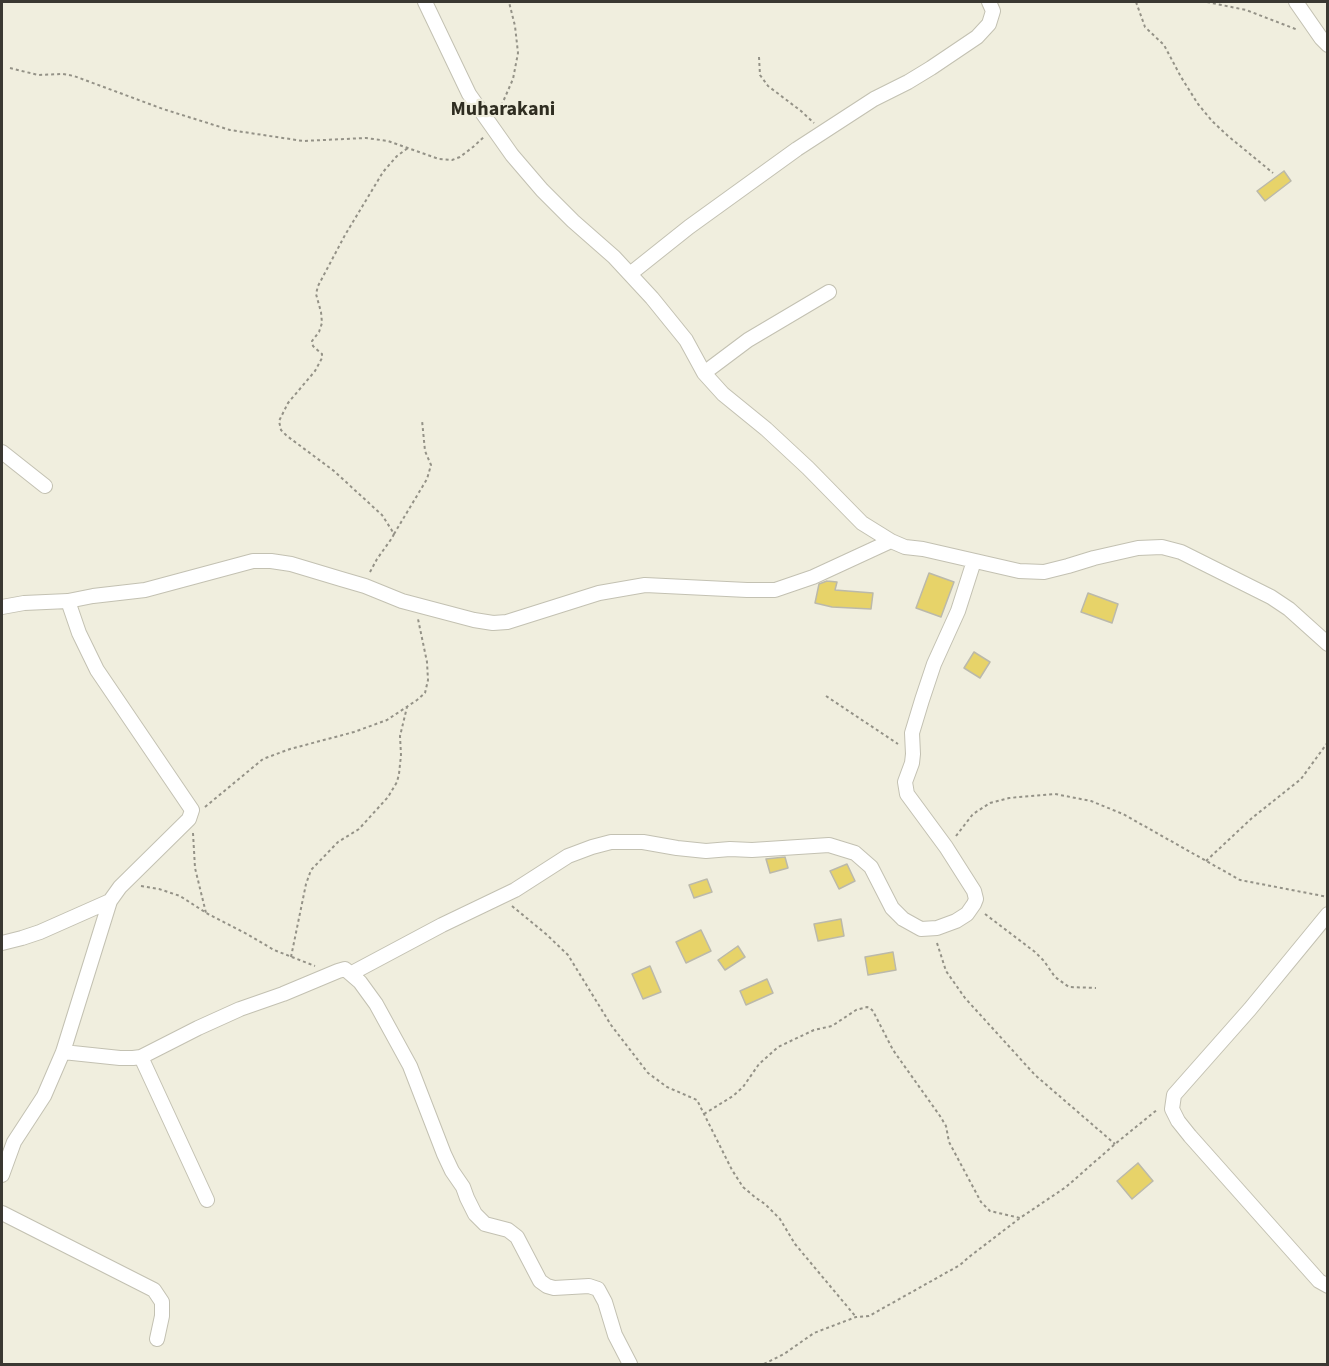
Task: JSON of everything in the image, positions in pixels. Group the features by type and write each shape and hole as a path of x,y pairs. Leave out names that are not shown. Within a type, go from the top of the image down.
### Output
{"street":[{"path":"425,2 469,94 512,155 542,190 573,221 614,256 630,274 678,329 704,373 723,394 766,429 862,523 905,547 923,549 1019,572 1044,572 1138,548 1162,547 1180,552 1271,597 1289,609 1328,644"},
{"path":"630,274 689,227 819,134 874,99 931,68 977,37 989,24 993,11 988,2"},
{"path":"1296,2 1324,42"},
{"path":"704,373 748,340 829,292"},
{"path":"2,452 45,486"},
{"path":"2,607 24,603 68,601 145,590 254,561 271,561 291,564 365,586 402,601 474,620 493,623 507,622 599,593 645,585 754,591 776,590 813,577 891,541"},
{"path":"63,1052 120,1058 141,1057 198,1028 345,972 515,890 568,856 611,842 644,843 706,851 829,845 855,853 871,867 892,908 903,919 921,929 937,928 956,921 967,914 974,904 976,900 974,891 908,794 905,782 912,763 912,733 922,700 974,561"},
{"path":"2,1175 14,1142 44,1096 63,1052 110,901 120,887 193,813 97,669 79,633 68,601"},
{"path":"2,943 40,932 110,901"},
{"path":"1328,914 1250,1009 1174,1095 1172,1109 1190,1136 1319,1281 1328,1286"},
{"path":"345,972 360,981 376,1004 410,1066 444,1154 452,1171 464,1187 475,1214 485,1224 508,1230 517,1237 540,1281 547,1286 554,1288 589,1286 598,1289 605,1302 615,1335 630,1365"},
{"path":"141,1057 207,1200"},
{"path":"2,1213 153,1290 162,1302 162,1316 157,1340"}],"path":[{"path":"10,68 38,75 74,76 230,130 303,141 366,138 387,141 439,159 452,160 473,147 492,127 513,79 518,53 510,2"},
{"path":"1136,2 1145,27 1164,45 1198,104 1228,136 1273,173"},
{"path":"1207,2 1246,10 1324,42"},
{"path":"759,57 760,75 768,86 811,120 819,134"},
{"path":"394,534 382,515 334,471 286,436 280,430 279,421 288,402 315,371 322,358 322,354 312,341 319,332 322,322 316,294 318,286 377,182 398,156 408,148"},
{"path":"365,586 377,559 427,478 431,465 425,451 422,420"},
{"path":"206,913 195,868 193,813 263,759 387,720 425,693 428,680 427,662 416,604"},
{"path":"826,696 913,754"},
{"path":"291,957 311,870 338,842 359,829 388,797 397,782 400,765 400,736 407,707"},
{"path":"1205,861 1252,818 1301,779 1328,742"},
{"path":"946,848 973,814 990,803 1009,798 1055,794 1091,801 1123,814 1240,880 1328,897"},
{"path":"120,887 141,886 180,897 274,950 312,965 345,972"},
{"path":"500,897 568,955 611,1025 648,1073 667,1087 697,1100 743,1187 780,1219 795,1244 856,1317"},
{"path":"974,904 1035,952 1055,977 1069,987 1096,988"},
{"path":"937,928 937,943 946,971 965,998 1035,1075 1115,1144"},
{"path":"704,1114 743,1087 759,1064 778,1047 814,1030 832,1026 856,1010 867,1007 873,1011 893,1050 946,1126 950,1142 981,1202 990,1211 1020,1218"},
{"path":"764,1365 814,1333 856,1317 869,1316 960,1265 1020,1218 1066,1187 1174,1095"}],"building":[{"path":"1284,171 1291,181 1265,201 1257,191"},
{"path":"929,573 954,582 941,617 916,608"},
{"path":"827,581 837,582 835,590 873,593 871,609 832,607 815,603 819,584"},
{"path":"1088,593 1118,604 1112,623 1081,612"},
{"path":"974,652 990,662 980,678 964,668"},
{"path":"785,857 788,868 770,873 766,859"},
{"path":"847,864 855,881 839,889 830,871"},
{"path":"707,879 712,892 694,898 689,885"},
{"path":"841,919 844,936 818,941 814,924"},
{"path":"701,930 711,951 686,963 676,942"},
{"path":"738,946 745,957 725,970 718,960"},
{"path":"893,952 896,970 868,975 865,957"},
{"path":"650,966 661,992 643,999 632,974"},
{"path":"767,979 773,993 746,1005 740,991"},
{"path":"1138,1163 1153,1181 1132,1199 1117,1181"}],"district":[{"name":"Muharakani","path":"503,111"}]}
